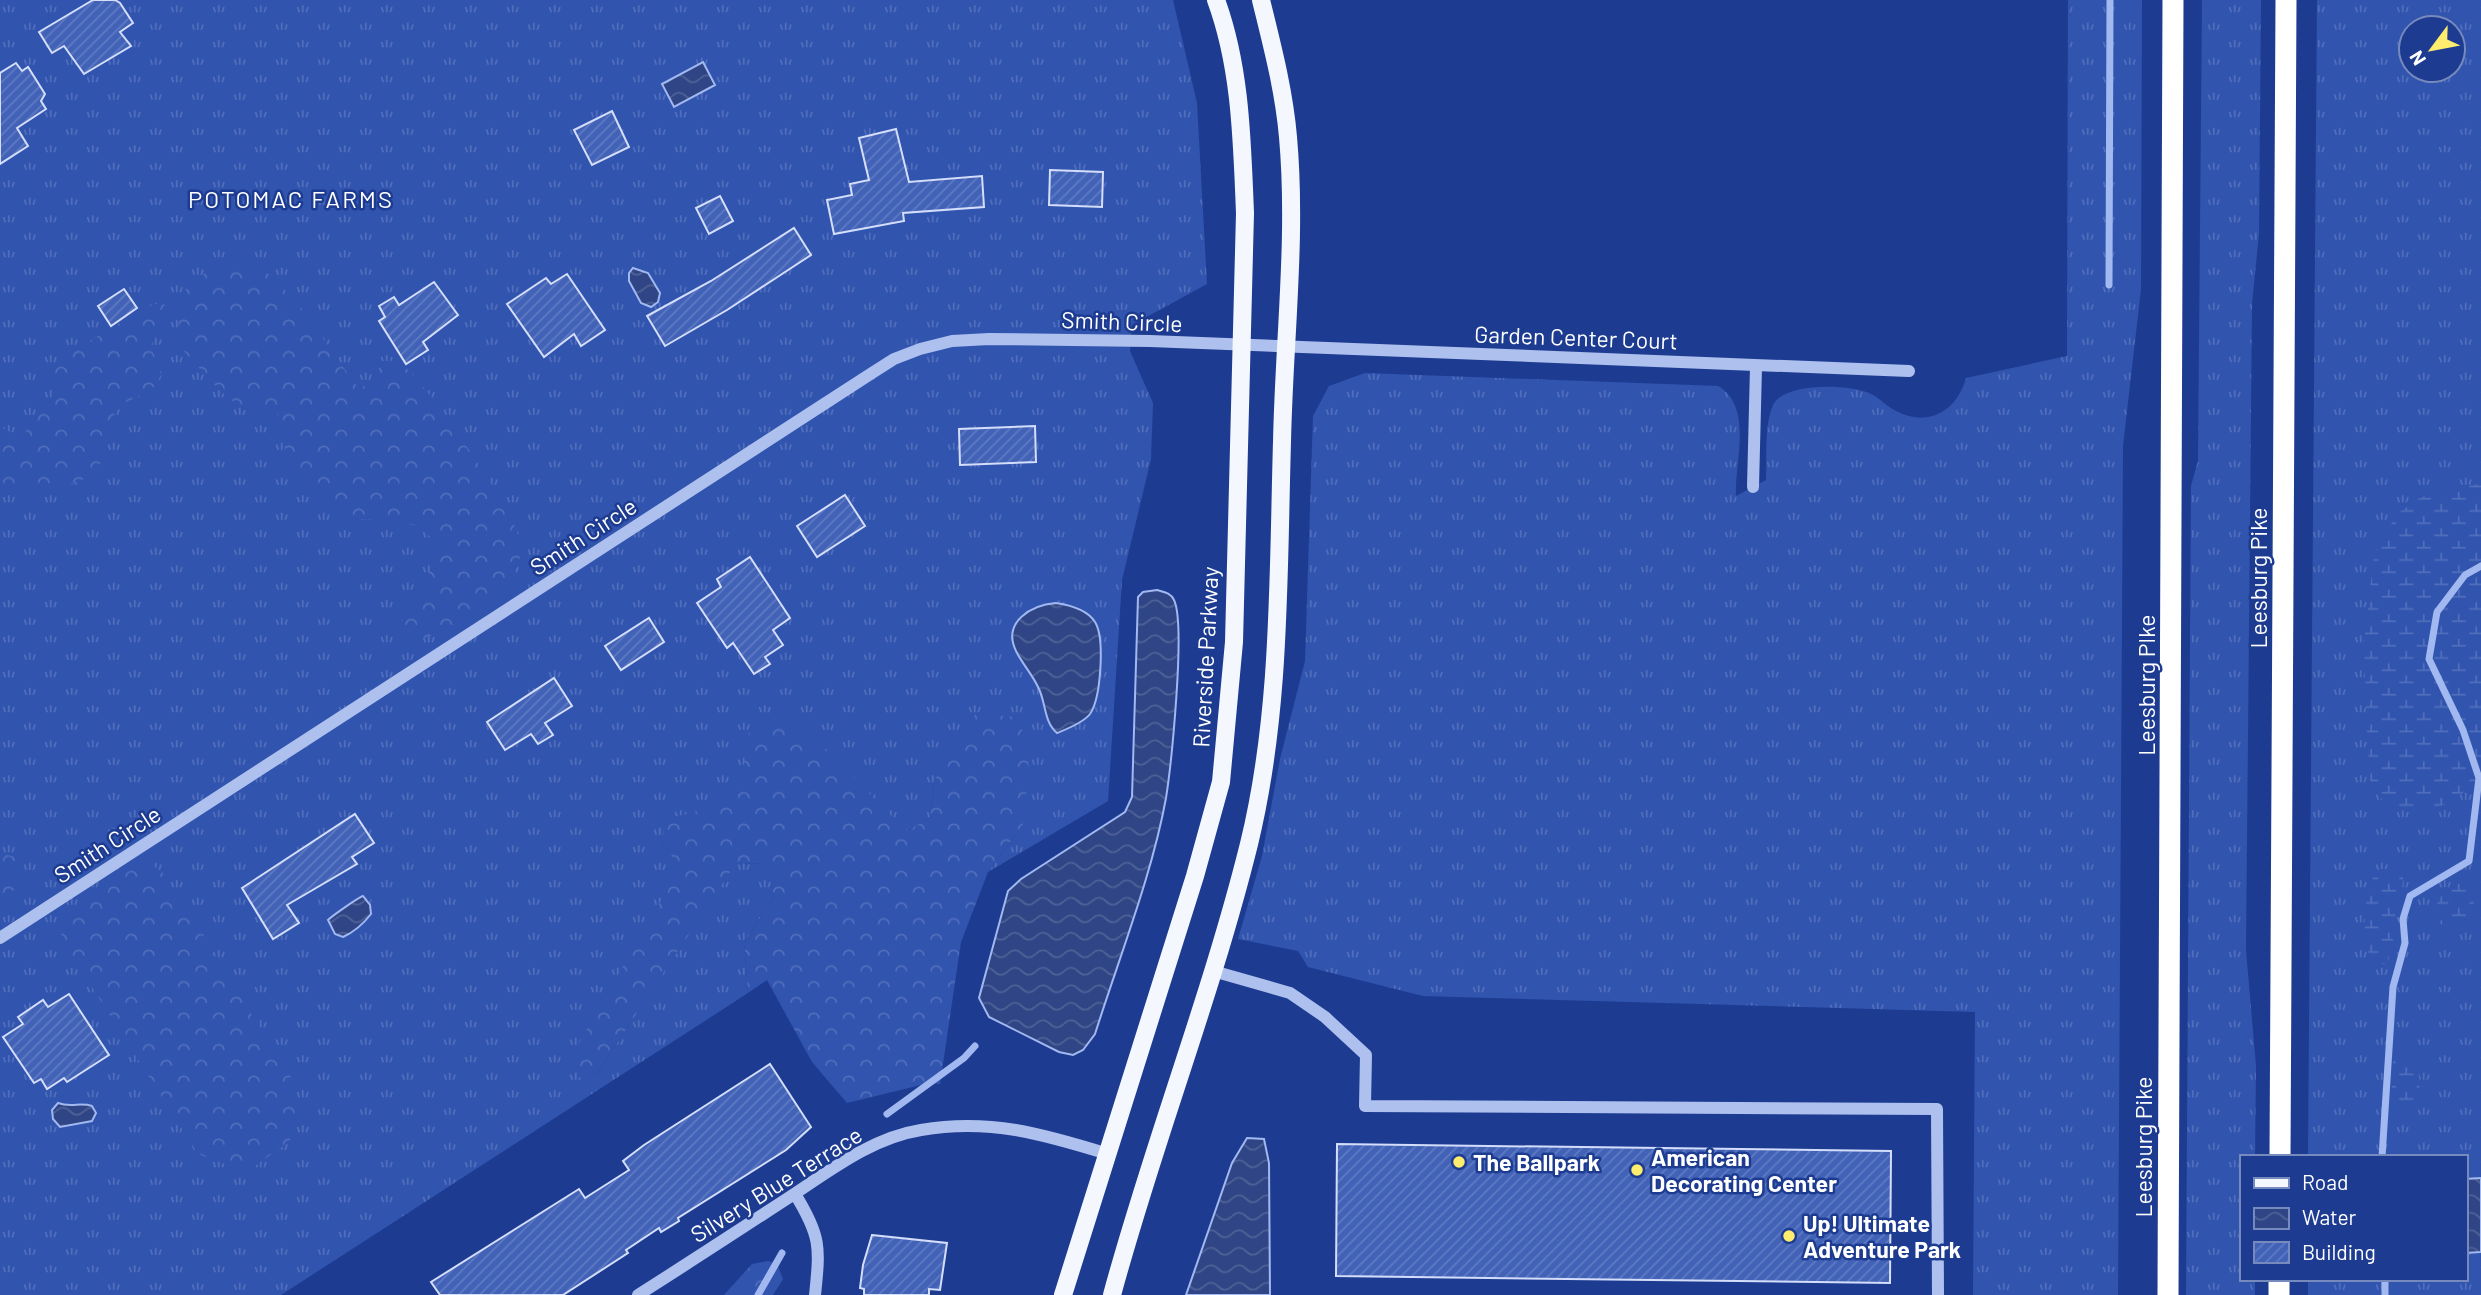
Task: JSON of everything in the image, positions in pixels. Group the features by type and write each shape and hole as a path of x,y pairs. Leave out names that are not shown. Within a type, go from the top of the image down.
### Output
{"highway":[{"name":"Leesburg PIke","path":"2171,999 2173,0"},
{"name":"Leesburg Pike","path":"2280,1155 2286,0"},
{"name":"Leesburg Pike","path":"2168,1295 2171,999"}],"main road":[{"name":"Riverside Parkway","path":"1063,1295 1195,876 1221,782 1234,642 1245,213 1242,146 1234,70 1216,0"},
{"path":"1112,1295 1153,1153 1213,971 1250,842 1272,715 1278,624 1291,206 1288,137 1280,80 1261,0"}],"street":[{"name":"Smith Circle","path":"0,938 894,359 952,341 989,339 1150,341 1241,347"},
{"name":"Garden Center Court","path":"1241,347 1909,371"},
{"path":"1753,487 1756,367"},
{"path":"1213,971 1290,993 1325,1017 1366,1055 1365,1106 1937,1109 1938,1295"},
{"name":"Silvery Blue Terrace","path":"638,1295 851,1157 894,1136 919,1130 985,1126 1034,1131 1108,1154"},
{"path":"795,1194 810,1218 818,1243 820,1253 816,1295"}],"green space":[{"path":"0,0 1173,0 1197,103 1207,284 1132,325 1130,351 1153,403 1151,459 1122,580 1108,801 988,872 1024,823 934,781 930,818 906,831 877,805 738,801 662,840 680,869 572,1057 580,1077 598,1072 735,863 769,864 774,897 744,943 748,993 281,1295 0,1295"},
{"path":"2068,0 2142,0 2141,289 2123,446 2118,1295 1973,1295 1975,1012 1423,996 1308,967 1298,951 1238,939 1262,856 1280,759 1305,661 1313,416 1329,386 1365,373 1718,386 1729,395 1736,407 1739,421 1736,496 1766,480 1770,413 1773,405 1790,392 1818,387 1859,390 1873,395 1892,409 1908,416 1930,417 1940,413 1956,399 1966,378 2067,356"},
{"path":"2202,0 2261,0 2259,233 2252,304 2246,950 2256,1066 2255,1155 2240,1155 2240,1281 2255,1281 2255,1295 2186,1295 2191,486 2198,461"},
{"path":"2317,0 2481,0 2481,1295 2308,1295 2308,1281 2467,1281 2467,1155 2308,1155"},
{"path":"243,260 272,276 303,310 358,388 372,384 382,361 396,361 408,370 456,430 508,511 520,542 521,552 516,568 494,597 461,621 411,642 401,623 432,567 438,547 422,527 387,520 355,519 285,460 285,440 278,414 246,411 221,392 181,348 176,301 205,273"},
{"path":"164,301 167,320 154,331 151,348 162,374 151,391 119,405 98,444 104,459 89,477 69,485 0,495 0,426 20,438 53,398 54,371 71,352 145,308"},
{"path":"2481,484 2481,775 2460,795 2440,806 2417,811 2388,809 2370,780 2367,736 2364,643 2374,554 2397,514 2418,499 2442,489"},
{"path":"976,713 1014,717 1030,743 1024,823 988,872 961,942 940,1084 929,1083 847,1103 812,1062 767,980 748,993 744,943 774,897 768,864 736,863 598,1072 580,1078 571,1057 679,869 662,840 666,819 738,801 750,726 789,722 820,743 906,831 930,818 934,781"},
{"path":"0,853 16,857 17,872 16,885 0,908"},
{"path":"146,860 164,874 295,1084 301,1115 289,1142 256,1165 225,1164 198,1154 66,946 56,920"},
{"path":"2380,869 2394,869 2403,873 2403,878 2390,957 2387,963 2374,966 2367,945 2365,916 2369,888"},
{"path":"2461,882 2472,886 2475,893 2473,915 2455,926 2435,921 2436,907 2441,897 2449,888"},
{"path":"2407,1052 2415,1056 2420,1082 2418,1101 2410,1110 2393,1109 2391,1072 2395,1055"},
{"path":"768,1261 777,1264 783,1279 773,1295 724,1295 752,1264"}],"water":[{"path":"703,62 715,85 674,107 662,84"},
{"path":"633,268 648,273 660,293 658,302 651,307 641,303 629,281 629,273"},
{"path":"1157,590 1169,594 1174,600 1179,637 1166,798 1144,886 1095,1034 1083,1050 1073,1055 1059,1052 989,1017 979,998 1008,891 1021,879 1125,812 1132,797 1138,597 1143,592"},
{"path":"1056,603 1077,608 1092,618 1098,630 1101,654 1097,695 1090,714 1079,723 1057,733 1047,718 1037,684 1016,651 1013,641 1013,632 1021,617 1037,607"},
{"path":"363,896 370,905 371,914 347,935 343,937 335,934 328,920"},
{"path":"58,1103 92,1106 96,1113 92,1121 60,1127 53,1119 52,1110"},
{"path":"1247,1138 1264,1139 1269,1163 1270,1295 1186,1295 1232,1163"},
{"path":"2481,1178 2481,1252 2467,1253 2467,1179"}],"building":[{"path":"93,0 115,0 120,3 133,23 120,32 131,46 84,74 64,46 52,53 39,32"},
{"path":"16,63 22,71 28,67 45,94 41,101 46,109 17,128 28,146 0,164 0,73"},
{"path":"612,111 629,147 592,165 574,130"},
{"path":"896,129 909,182 982,176 984,207 903,213 904,221 834,234 827,200 852,195 850,184 869,180 859,138"},
{"path":"1050,170 1103,172 1102,207 1049,205"},
{"path":"720,196 733,221 709,234 696,208"},
{"path":"794,228 811,255 727,310 665,346 647,316 711,281"},
{"path":"567,274 605,330 581,346 574,334 544,357 507,304 546,278 551,284"},
{"path":"434,282 458,315 423,342 428,350 406,364 379,321 385,317 379,306 394,297 399,305"},
{"path":"124,289 137,308 111,326 98,306"},
{"path":"1035,426 1036,462 960,465 959,429"},
{"path":"845,495 865,526 817,557 797,526"},
{"path":"750,557 790,618 773,630 783,645 765,657 770,664 754,674 733,643 727,648 697,603 721,587 717,579"},
{"path":"649,618 664,642 621,670 605,646"},
{"path":"554,678 572,706 545,723 553,735 538,744 531,734 505,750 487,722"},
{"path":"355,814 374,843 352,857 357,864 287,905 299,923 273,939 242,888"},
{"path":"69,994 109,1055 67,1082 64,1078 47,1089 41,1079 34,1083 3,1037 23,1024 18,1017 43,1000 48,1007"},
{"path":"770,1064 811,1127 786,1150 678,1218 679,1221 661,1232 659,1228 626,1250 628,1253 563,1295 440,1295 431,1282 579,1189 585,1198 629,1170 623,1161 644,1145"},
{"path":"1337,1144 1891,1151 1890,1283 1336,1276"},
{"path":"872,1235 947,1243 940,1290 929,1289 929,1295 864,1295 864,1289 860,1288 863,1265"}],"waterway":[{"path":"2109,285 2110,0"},
{"path":"2382,1155 2393,987 2405,943 2403,919 2410,896 2469,861 2479,778 2463,730 2429,659 2437,612 2465,575 2481,566"},
{"path":"887,1114 964,1058 975,1046"},
{"path":"758,1295 782,1253"},
{"path":"2385,1281 2385,1295"}],"place":[{"name":"The Ballpark","path":"1459,1162"},
{"name":"American Decorating Center","path":"1637,1170"},
{"name":"Up! Ultimate Adventure Park","path":"1789,1236"}],"district":[{"name":"POTOMAC FARMS","path":"291,198"}]}
